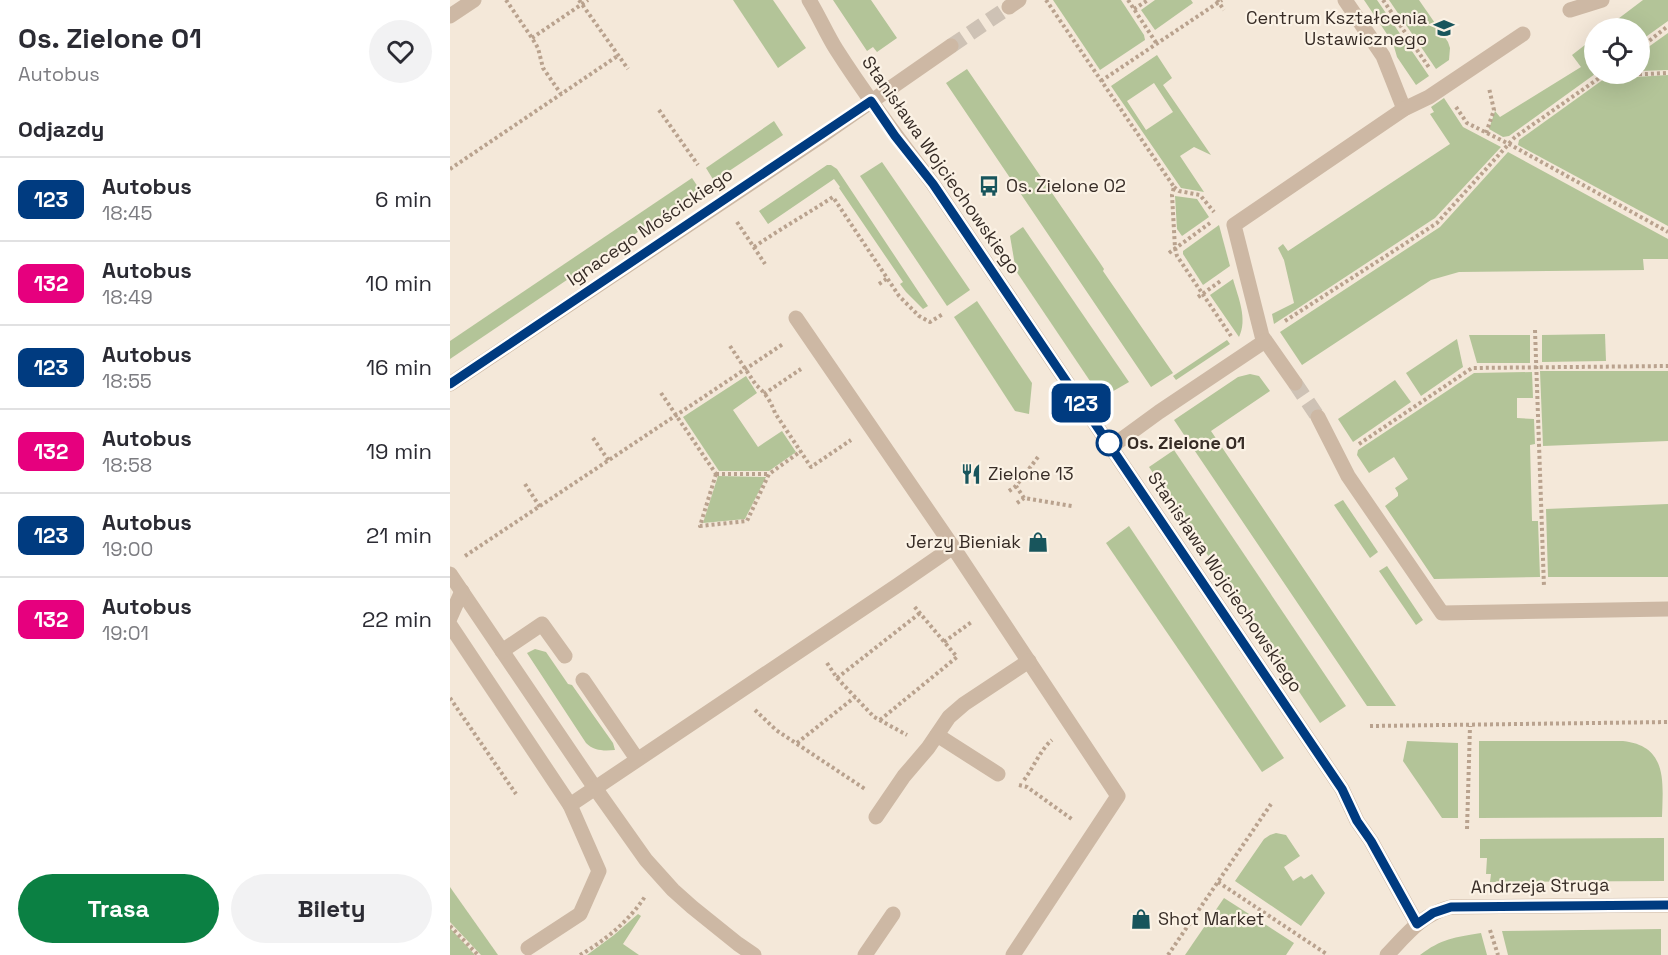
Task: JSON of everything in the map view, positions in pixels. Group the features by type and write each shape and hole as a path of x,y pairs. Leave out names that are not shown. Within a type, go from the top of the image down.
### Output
{"street":[{"path":"450,16 474,0"},
{"name":"Stanisława Wojciechowskiego","path":"809,0 820,16 835,47 871,101 933,184 1342,789 1357,821 1371,841 1417,924"},
{"path":"1346,0 1383,56 1404,109"},
{"path":"1570,10 1602,0"},
{"path":"1295,383 1262,336 1234,225 1404,109 1429,97 1523,34"},
{"name":"Ignacego Mościckiego","path":"450,384 951,46"},
{"path":"796,318 953,547 1118,796 1013,955"},
{"path":"1111,447 1265,341"},
{"path":"1318,417 1348,476 1442,613 1668,609"},
{"path":"570,805 953,547"},
{"path":"450,574 594,788 646,860 666,882 713,925 754,955"},
{"path":"450,618 462,591"},
{"path":"502,651 542,624 565,656"},
{"path":"450,625 570,805 599,871 580,914 528,948"},
{"path":"876,817 949,717 964,704 1029,661"},
{"path":"583,680 637,759"},
{"path":"937,735 998,774"},
{"name":"Andrzeja Struga","path":"1387,955 1417,924 1433,913 1451,907 1668,905"},
{"path":"865,955 893,914"}],"path":[{"path":"506,0 538,48 543,68 561,94"},
{"path":"532,38 580,2 588,0"},
{"path":"1046,0 1174,187 1200,195 1218,217 1169,253"},
{"path":"1128,0 1157,44"},
{"path":"1134,9 1148,0"},
{"path":"1383,0 1432,72"},
{"path":"1101,81 1219,1 1224,10"},
{"path":"580,2 628,69"},
{"path":"1650,40 1668,26"},
{"path":"450,169 619,54"},
{"path":"1650,74 1668,73"},
{"path":"1280,325 1437,223 1515,136 1590,84"},
{"path":"1454,105 1467,123 1668,232"},
{"path":"658,110 698,165"},
{"path":"1486,133 1494,110"},
{"path":"1174,187 1172,195 1177,256 1200,295 1236,343"},
{"path":"754,247 785,225 798,220 833,197 899,296 919,316 930,322 943,315"},
{"path":"741,228 765,264"},
{"path":"1200,295 1226,277"},
{"path":"879,284 888,278"},
{"path":"1535,330 1544,578"},
{"path":"463,558 788,341"},
{"path":"730,346 771,403 775,413 812,467 854,439"},
{"path":"1358,445 1472,368 1668,366"},
{"path":"764,394 794,374"},
{"path":"661,393 716,474"},
{"path":"593,438 609,461"},
{"path":"716,474 700,526 747,521 770,474 801,452"},
{"path":"1009,491 1017,486 1038,457"},
{"path":"716,474 770,474"},
{"path":"525,484 540,507"},
{"path":"1017,486 1024,498"},
{"path":"1017,502 1024,498 1072,506"},
{"path":"880,720 957,657 909,599"},
{"path":"837,678 920,614"},
{"path":"944,642 976,619"},
{"path":"824,658 837,678 874,717 909,736"},
{"path":"797,743 855,697"},
{"path":"450,698 516,794"},
{"path":"752,706 776,730 870,793"},
{"path":"1370,726 1668,722"},
{"path":"1467,829 1470,726"},
{"path":"1020,785 1033,768 1045,745 1054,738"},
{"path":"998,774 1004,774 1027,788 1078,824"},
{"path":"1168,955 1271,804"},
{"path":"1218,882 1328,955"},
{"path":"580,955 605,938 632,914 648,892"},
{"path":"450,926 478,955"},
{"path":"1491,930 1498,955"}],"green space":[{"path":"733,0 773,0 806,48 778,68"},
{"path":"833,0 871,0 897,38 877,52 873,47 867,51"},
{"path":"1053,0 1121,0 1145,40 1100,70"},
{"path":"1155,0 1191,0 1193,3 1155,30 1141,10"},
{"path":"1364,0 1377,0 1429,76 1416,85 1397,57 1393,43"},
{"path":"1389,0 1419,0 1448,42 1449,60 1436,69"},
{"path":"1643,0 1668,0 1668,21 1650,34 1650,18 1619,18"},
{"path":"1668,33 1668,70 1650,71 1650,46"},
{"path":"1584,46 1584,82 1509,136 1503,137 1489,129 1495,111 1500,117 1581,67 1572,55"},
{"path":"1157,55 1172,78 1163,85 1211,155 1194,147 1180,156 1204,192 1181,188 1111,86","holes":["1154,83 1173,112 1146,130 1127,101"]},
{"path":"967,69 1173,373 1151,387 946,83"},
{"path":"1668,75 1668,226 1518,145 1519,140 1597,84 1650,84 1650,76"},
{"path":"1444,98 1463,127 1501,147 1435,218 1274,324 1272,314 1294,303 1284,260 1278,248 1283,244 1288,251 1450,144 1430,114 1434,112 1431,107"},
{"path":"774,121 783,135 714,181 706,168"},
{"path":"1508,152 1668,239 1668,259 1643,259 1644,270 1459,272 1431,280 1302,365 1280,332 1440,227"},
{"path":"882,162 970,290 947,306 860,176"},
{"path":"827,165 837,169 928,306 923,309 900,284 903,282 834,179 768,224 759,211"},
{"path":"692,178 700,190 450,359 450,341"},
{"path":"1175,196 1197,199 1209,217 1182,236 1177,229"},
{"path":"1219,225 1230,266 1203,285 1183,251"},
{"path":"1023,227 1129,382 1103,397 1016,271 1010,236"},
{"path":"1233,279 1243,323 1239,337 1210,295"},
{"path":"977,301 1032,383 1029,414 1015,411 954,317"},
{"path":"1605,334 1606,361 1542,362 1542,335"},
{"path":"1469,335 1530,335 1530,363 1477,363"},
{"path":"1457,339 1463,367 1421,396 1406,373"},
{"path":"1227,340 1230,344 1176,380 1173,376"},
{"path":"1540,371 1668,371 1668,441 1543,446"},
{"path":"1532,372 1533,398 1517,398 1517,418 1534,419 1535,444 1530,445 1532,521 1538,521 1540,577 1434,579 1385,506 1398,496 1395,488 1408,479 1394,457 1369,473 1357,455 1358,450 1474,373"},
{"path":"1250,374 1259,376 1270,391 1211,431 1396,706 1367,706 1174,420 1238,377"},
{"path":"746,376 757,393 733,410 758,447 782,431 796,452 769,471 719,471 683,417"},
{"path":"1395,380 1411,402 1353,442 1338,419"},
{"path":"1174,450 1346,706 1320,723 1149,467"},
{"path":"718,476 766,477 745,519 703,523"},
{"path":"1343,500 1378,552 1370,558 1334,505"},
{"path":"1668,504 1668,577 1548,577 1546,509"},
{"path":"1129,526 1284,758 1262,772 1106,543"},
{"path":"1387,566 1423,620 1416,625 1379,571"},
{"path":"535,649 546,652 613,743 615,750 599,750 586,743 527,653"},
{"path":"1407,741 1458,743 1458,818 1442,818 1403,761"},
{"path":"1479,741 1623,741 1638,744 1648,750 1660,768 1663,791 1662,817 1479,818"},
{"path":"1276,833 1286,835 1300,856 1284,867 1293,881 1301,876 1304,879 1312,874 1325,893 1301,926 1235,881 1264,839"},
{"path":"1664,838 1664,881 1490,882 1491,874 1486,874 1487,858 1480,858 1480,839"},
{"path":"450,887 498,955 481,955 450,922"},
{"path":"1224,898 1294,943 1286,955 1185,955"},
{"path":"638,914 641,916 623,944 639,955 587,955 614,935"},
{"path":"450,928 475,955 450,955"},
{"path":"1661,929 1661,955 1508,955 1502,931"},
{"path":"1481,933 1487,955 1420,955 1449,939"}],"tunnel":[{"path":"951,46 1009,7"},
{"path":"1295,383 1318,417"}],"bus line":[{"name":"123","path":"450,384 871,101 933,184 1342,789 1357,821 1371,841 1417,924 1433,913 1451,907 1668,905"}],"place":[{"name":"Centrum Kształcenia Ustawicznego","path":"1444,28"},
{"name":"Os. Zielone 02","path":"989,186"},
{"name":"Os. Zielone 01","path":"1109,443"},
{"name":"Zielone 13","path":"971,474"},
{"name":"Jerzy Bieniak","path":"1038,542"},
{"name":"Shot Market","path":"1141,919"}]}
